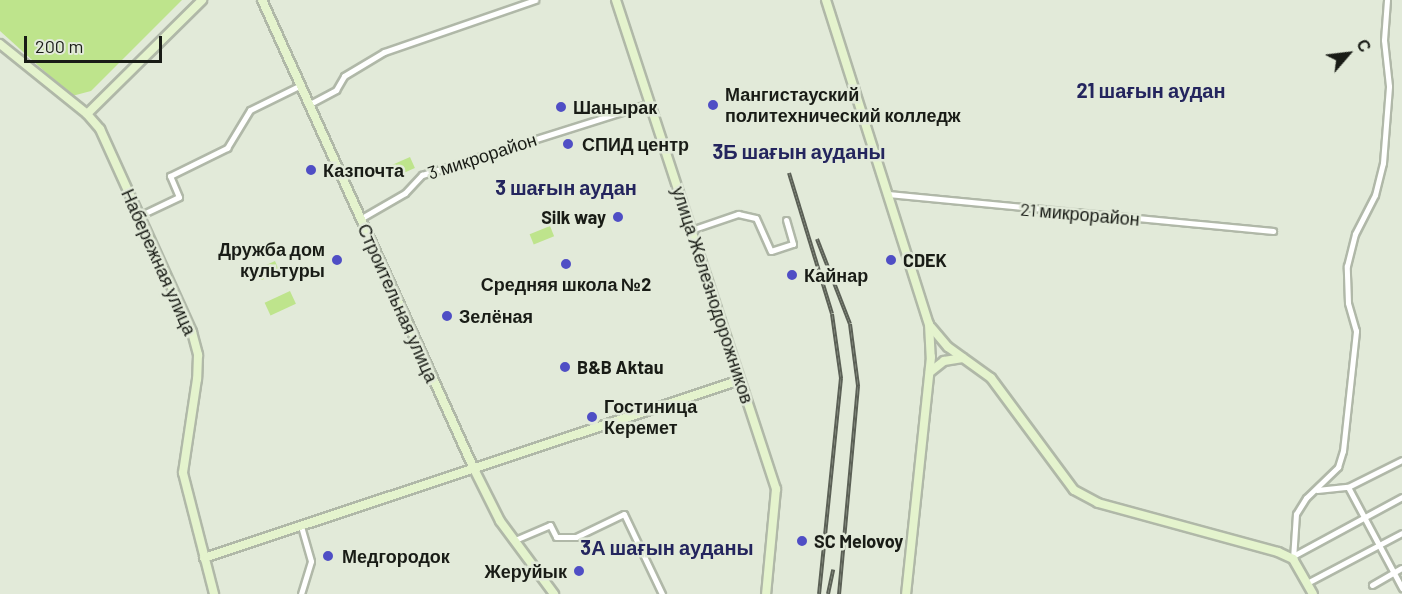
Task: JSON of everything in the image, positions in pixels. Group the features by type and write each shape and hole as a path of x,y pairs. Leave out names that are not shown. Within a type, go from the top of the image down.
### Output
{"street":[{"path":"87,114 202,0"},
{"name":"Строительная улица","path":"262,0 474,469 514,540 554,594"},
{"path":"308,105 336,90 344,76 384,52 535,0"},
{"name":"улица Железнодорожников","path":"616,0 776,489 766,594"},
{"path":"826,0 929,324 930,372 906,594"},
{"path":"1313,594 1293,557 1296,514 1338,467 1343,451 1356,330 1348,303 1347,266 1355,234 1375,195 1383,163 1389,86 1384,40 1387,0"},
{"name":"Набережная улица","path":"0,44 87,114 100,129 196,344 197,379 183,473 214,594"},
{"path":"139,216 178,197 170,176 227,148 250,110 299,86"},
{"name":"3 микрорайон","path":"360,219 405,193 422,175 650,103"},
{"name":"21 микрорайон","path":"888,194 1273,231"},
{"path":"690,230 738,214 756,218 771,251 793,244 786,220"},
{"path":"929,324 941,340 991,378 1065,480 1085,496 1293,557 1402,497"},
{"path":"930,372 944,361 965,358"},
{"path":"204,558 740,380"},
{"path":"1317,490 1348,488 1402,460"},
{"path":"1348,488 1402,588"},
{"path":"514,540 550,525 556,537 576,537 624,514 662,594"},
{"path":"301,525 311,561 301,594"},
{"path":"1307,583 1402,533"},
{"path":"1372,585 1402,568"}],"green space":[{"path":"0,0 182,0 91,91 72,96 0,31"},
{"path":"410,157 415,168 394,177 389,166"},
{"path":"550,226 554,236 534,244 530,234"},
{"path":"275,261 280,272 262,280 257,269"},
{"path":"290,291 296,304 271,316 265,303"}],"railway":[{"path":"789,173 832,314 841,378 819,594"},
{"path":"817,239 850,324 858,386 839,594"},
{"path":"828,594 833,570"}],"place":[{"name":"Мангистауский политехнический колледж","path":"713,105"},
{"name":"Шанырак","path":"561,107"},
{"name":"СПИД центр","path":"568,144"},
{"name":"Казпочта","path":"311,170"},
{"name":"Silk way","path":"618,217"},
{"name":"Дружба дом культуры","path":"337,260"},
{"name":"CDEK","path":"891,260"},
{"name":"Средняя школа №2","path":"566,264"},
{"name":"Кайнар","path":"792,275"},
{"name":"Зелёная","path":"447,316"},
{"name":"B&B Aktau","path":"565,367"},
{"name":"Гостиница Керемет","path":"592,417"},
{"name":"SC Melovoy","path":"802,541"},
{"name":"Медгородок","path":"328,556"},
{"name":"Жеруйык","path":"579,571"}],"district":[{"name":"21 шағын аудан","path":"1151,90"},
{"name":"3Б шағын ауданы","path":"799,151"},
{"name":"3 шағын аудан","path":"566,187"},
{"name":"3А шағын ауданы","path":"667,547"}]}
